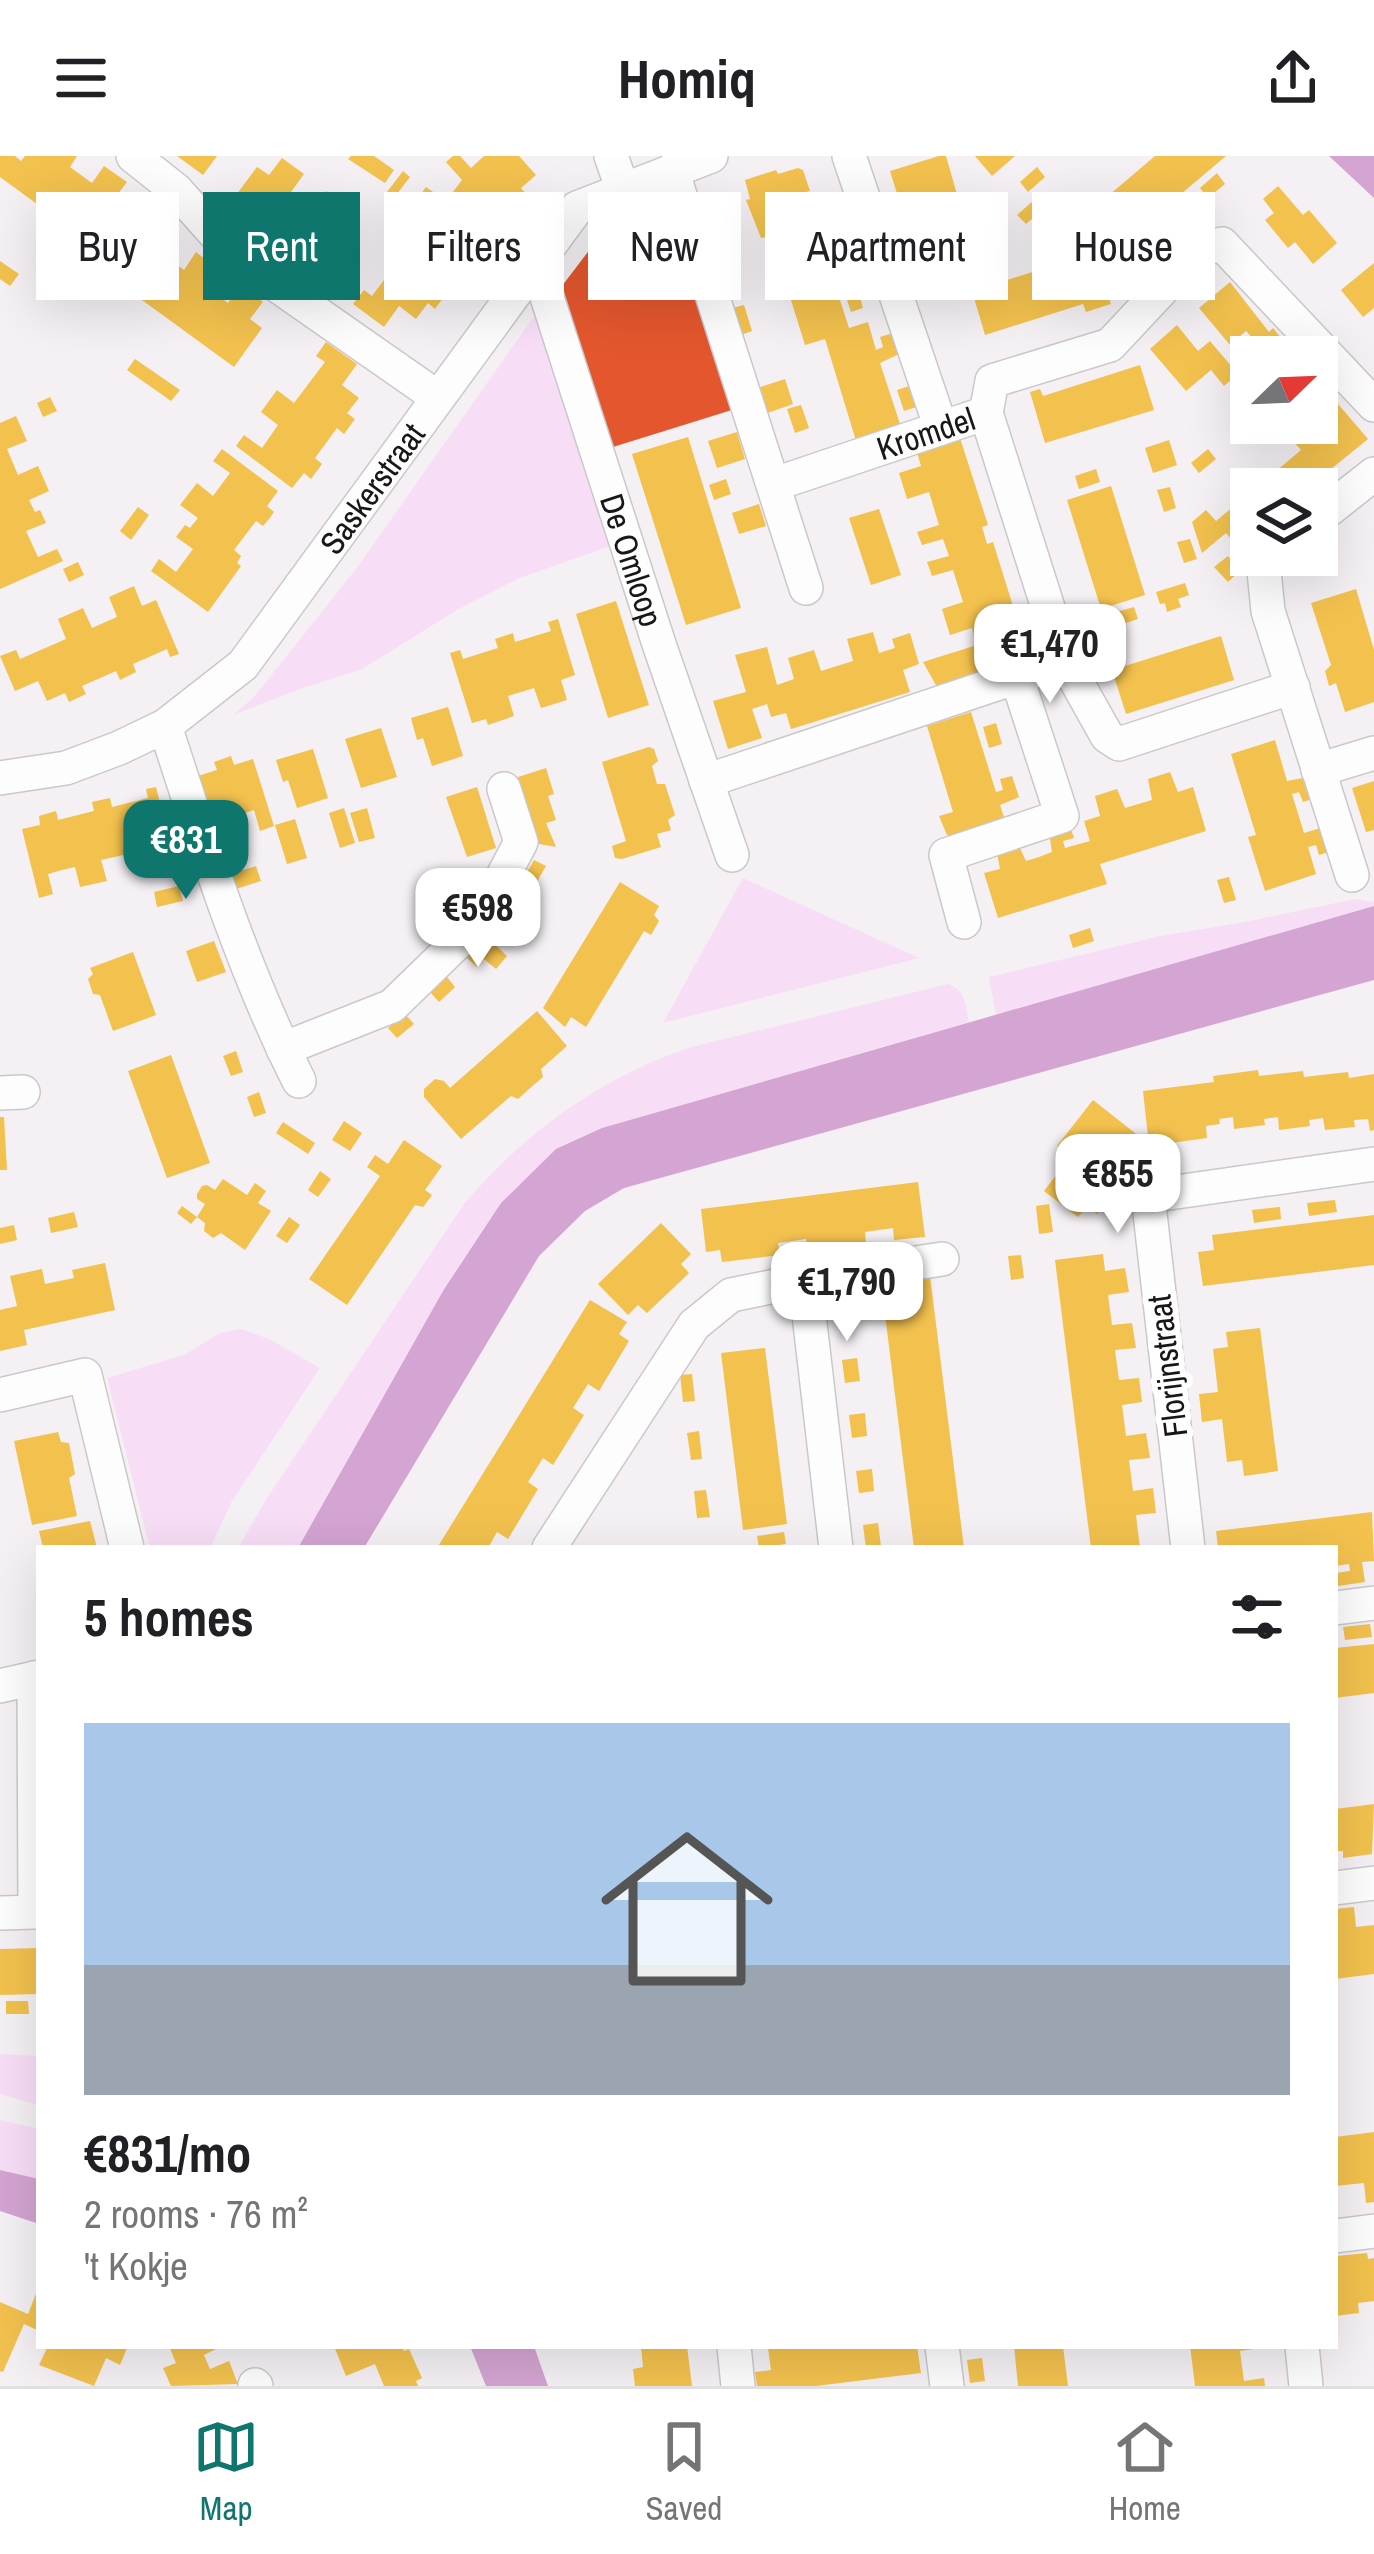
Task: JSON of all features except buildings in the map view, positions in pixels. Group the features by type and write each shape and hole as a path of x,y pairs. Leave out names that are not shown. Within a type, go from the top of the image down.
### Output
{"street":[{"path":"134,156 176,190 235,256 436,397"},
{"path":"610,156 623,190"},
{"name":"Saskerstraat","path":"564,225 577,208 711,156"},
{"path":"849,156 940,428"},
{"path":"672,170 806,588"},
{"name":"Kromdel","path":"775,484 986,413 992,381 1110,345 1199,250 1222,244 1374,405"},
{"name":"Saskerstraat","path":"0,778 66,768 165,726 243,665 508,300"},
{"name":"De Omloop","path":"548,300 732,855"},
{"path":"986,413 1065,661 1107,736 1119,744 1293,687"},
{"path":"1338,502 1374,473"},
{"path":"1265,576 1268,611 1352,874"},
{"path":"706,781 1065,661"},
{"path":"964,922 946,855 1062,816 1017,678"},
{"path":"165,726 226,911 299,1081"},
{"path":"1318,770 1374,753"},
{"path":"283,1049 392,1006 459,941 493,896 521,842 504,789"},
{"name":"Florijnstraat","path":"1188,1545 1148,1196 1374,1164"},
{"path":"551,1545 694,1325 731,1295 942,1259"},
{"path":"805,1280 836,1545"},
{"path":"0,1395 85,1375 126,1545"},
{"path":"1338,1608 1374,1604"},
{"path":"0,1686 36,1677"},
{"path":"0,1913 35,1912 36,1794"},
{"path":"1338,1888 1374,1882"},
{"path":"1338,2236 1374,2231"},
{"path":"734,2349 738,2386"},
{"path":"942,2349 947,2386"},
{"path":"1302,2349 1306,2386"}],"shaded area":[{"path":"1329,156 1374,156 1374,198"},
{"path":"542,305 619,543 517,579 362,669 233,715 254,697 356,569"},
{"path":"743,878 919,958 663,1023"},
{"path":"1355,899 1374,902 1374,906 996,1015 989,977 1161,936"},
{"path":"1374,906 1374,980 624,1188 585,1211 539,1256 366,1545 300,1545 443,1291 501,1203 556,1149 602,1128"},
{"path":"948,984 962,994 969,1022 602,1128 443,1291 300,1545 240,1545 464,1204 487,1178 538,1132 594,1092 688,1048"},
{"path":"241,1329 320,1368 232,1501 211,1545 149,1545 107,1378 184,1355 220,1333"},
{"path":"0,2054 36,2056 36,2104 0,2094"},
{"path":"0,2120 36,2128 36,2178 0,2170"},
{"path":"0,2170 36,2178 36,2223 0,2211"},
{"path":"471,2349 535,2349 548,2386 486,2386"}]}
